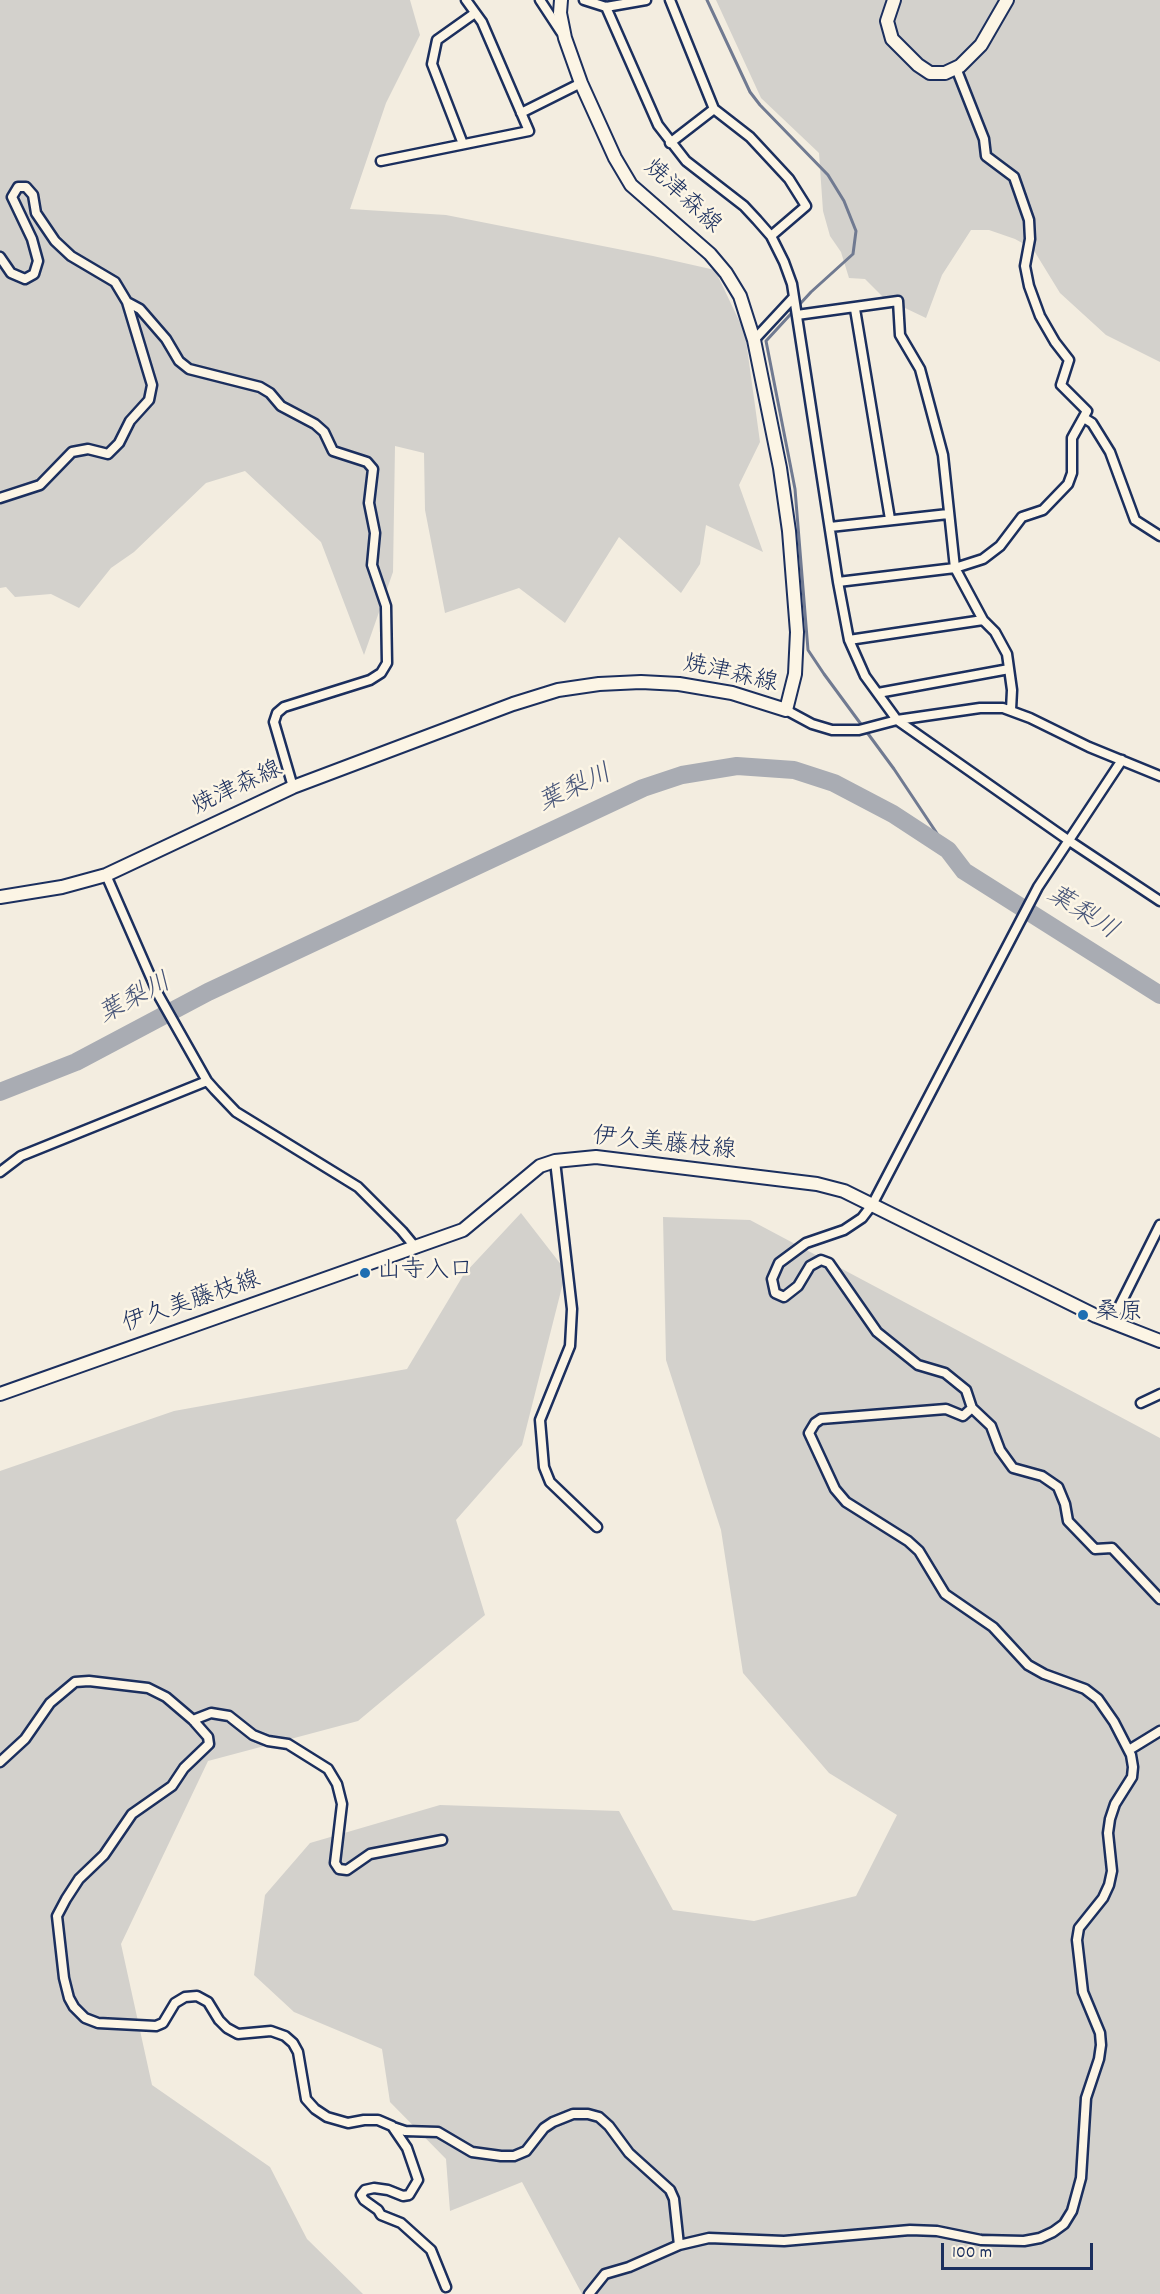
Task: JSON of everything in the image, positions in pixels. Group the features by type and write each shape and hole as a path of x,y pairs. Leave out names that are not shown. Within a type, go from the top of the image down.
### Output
{"main road":[{"name":"焼津森線","path":"0,897 62,887 106,875 293,787 513,704 558,690 599,684 640,682 679,684 732,693 786,710 795,674 796,632 789,531 780,468 754,340 740,296 726,273 710,254 632,185 615,158 565,38 560,13 561,0"},
{"path":"894,0 887,21 892,39 930,74 945,73 956,68 981,45 1007,0"},
{"name":"伊久美藤枝線","path":"0,1394 463,1230 540,1166 555,1161 596,1157 817,1184 844,1191 1111,1323 1160,1341"}],"street":[{"path":"381,162 529,131 482,22 466,0"},
{"path":"540,0 565,38"},
{"path":"584,0 606,7 646,0"},
{"path":"670,0 714,109 750,137 789,179 806,206 771,236"},
{"path":"606,7 649,107 670,143 686,161 744,206 771,236 784,262 792,284 849,640 865,676 897,720 1068,840 1160,901"},
{"path":"463,144 432,64 437,40 475,13"},
{"path":"838,582 954,568 983,559 1000,546 1022,518 1043,510 1063,489 1072,472 1072,438 1087,411 1060,385 1069,360 1040,316 1029,285 1025,266 1030,239 1029,220 1014,177 986,156 984,139 956,68"},
{"path":"521,113 582,83"},
{"path":"670,143 714,109"},
{"path":"0,257 11,273 25,279 34,274 38,261 32,239 12,197 18,187 26,187 33,195 36,213 55,241 70,256 116,282 127,302 152,385 149,400 130,421 119,443 108,454 88,449 72,452 40,485 0,498"},
{"path":"754,340 793,298"},
{"path":"796,315 855,309 898,301 900,335 920,369 943,455 954,568 983,620 995,632 1007,654 1012,690 1011,710"},
{"path":"127,302 140,309 166,339 179,361 189,369 260,387 270,393 281,406 315,424 324,432 333,451 367,462 374,470 369,503 375,533 372,565 386,606 387,663 381,673 370,680 284,706 277,713 274,722 293,787"},
{"path":"855,309 890,519"},
{"path":"1084,418 1096,428 1110,452 1135,520 1160,536"},
{"path":"830,527 948,514"},
{"path":"849,640 983,620"},
{"path":"878,693 1009,669"},
{"path":"786,710 812,724 831,730 859,730 897,720 980,708 1011,710 1089,747 1160,776"},
{"path":"1122,760 1038,887 872,1204 862,1218 844,1230 806,1243 779,1263 772,1280 775,1293 784,1297 798,1286 810,1266 821,1260 829,1263 877,1332 918,1365 945,1372 966,1390 972,1408 990,1426 1000,1450 1013,1468 1042,1476 1058,1487 1065,1504 1068,1521 1095,1549 1112,1548 1160,1599"},
{"path":"106,875 159,996 207,1081 236,1112 358,1188 416,1248"},
{"path":"0,1172 21,1156 207,1081"},
{"path":"555,1161 572,1309 570,1346 540,1420 544,1467 550,1482 597,1527"},
{"path":"1111,1323 1160,1226"},
{"path":"1141,1403 1160,1394"},
{"path":"589,2294 605,2274 629,2267 679,2245 709,2238 784,2241 910,2230 937,2231 981,2240 1024,2241 1040,2238 1064,2224 1072,2211 1081,2178 1086,2098 1099,2059 1101,2045 1100,2033 1083,1992 1077,1940 1079,1928 1103,1898 1109,1885 1112,1871 1108,1833 1110,1818 1115,1804 1132,1777 1133,1767 1129,1750 1098,1699 1085,1689 1044,1674 1028,1665 993,1626 945,1594 919,1551 908,1541 846,1502 836,1489 809,1433 815,1423 822,1419 946,1410 963,1416 972,1408"},
{"path":"0,1762 25,1739 50,1703 75,1682 89,1681 148,1688 166,1697 193,1720 208,1737 208,1744 184,1768 172,1786 132,1814 104,1855 79,1879 57,1916 64,1978 69,1998 85,2018 98,2023 147,2026 163,2023 175,2003 185,1997 197,1996 208,2002 227,2028 238,2034 271,2031 285,2036 293,2043 298,2052 306,2099 315,2109 327,2116 348,2123 378,2120 405,2131 438,2132 472,2152 514,2156 526,2151 544,2128 553,2122 573,2114 598,2117 609,2126 629,2153 670,2190 674,2199 679,2245"},
{"path":"193,1720 211,1713 229,1716 253,1735 268,1741 288,1744 328,1769 337,1784 342,1804 335,1863 339,1869 347,1870 370,1854 442,1840"},
{"path":"1129,1750 1160,1731"},
{"path":"392,2126 407,2148 418,2180 409,2195 403,2196 374,2188 365,2190 362,2195 381,2215 400,2223 431,2250 446,2287"}],"shaded area":[{"path":"0,0 410,0 420,35 386,103 350,209 446,215 715,270 745,333 760,442 739,485 763,552 706,525 700,564 681,593 619,537 565,623 519,588 445,613 425,510 424,453 395,446 393,572 364,655 321,542 245,471 206,483 134,552 111,568 79,608 51,594 15,597 6,587 0,588"},
{"path":"716,0 1160,0 1160,362 1106,335 1060,293 1033,249 1015,239 989,230 971,230 942,275 926,318 884,298 865,279 849,278 841,252 830,236 823,211 819,153 761,98"},
{"path":"521,1213 566,1271 522,1445 456,1520 485,1615 358,1721 208,1761 121,1944 152,2085 270,2167 307,2239 363,2294 0,2294 0,1471 174,1411 407,1369 464,1274"},
{"path":"663,1217 750,1220 1160,1438 1160,2294 582,2294 522,2182 450,2211 446,2159 390,2102 382,2049 294,2012 254,1975 265,1895 310,1843 440,1805 619,1811 673,1910 754,1921 856,1896 897,1815 829,1773 743,1673 721,1530 666,1360"}],"waterway":[{"path":"707,0 750,92 828,175 844,201 856,231 853,254 811,292 766,341 795,489 808,650 894,769 948,850"},
{"name":"葉梨川","path":"0,1092 76,1062 208,992 643,788 682,775 737,766 794,770 834,783 893,814 948,850 964,871 1160,995"}],"place":[{"name":"山寺入口","path":"365,1273"},
{"name":"桑原","path":"1083,1315"}]}
